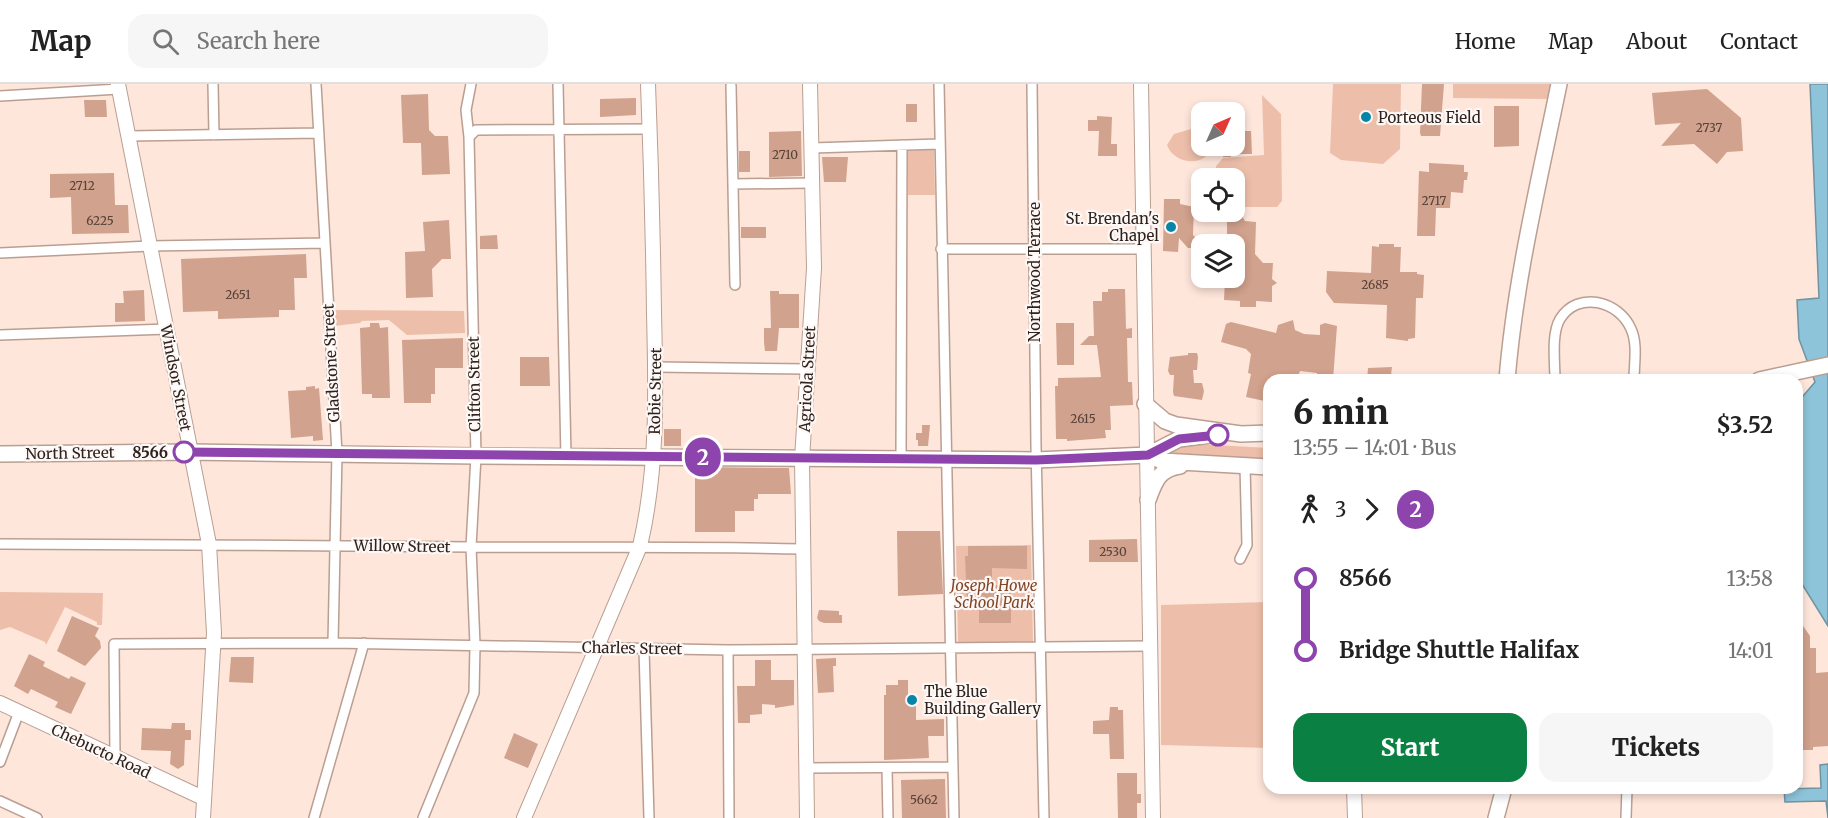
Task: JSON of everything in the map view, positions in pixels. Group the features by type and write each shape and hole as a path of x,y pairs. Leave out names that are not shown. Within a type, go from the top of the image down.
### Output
{"main road":[{"path":"1508,374 1525,254 1559,84"},
{"path":"1785,374 1828,364"},
{"path":"1145,404 1165,421 1176,425 1240,434 1263,433"},
{"name":"North Street","path":"0,454 191,452 1036,460 1148,455 1179,439 1203,435 1240,434 1263,440"},
{"name":"North Street","path":"1148,455 1162,461 1263,467"},
{"path":"1148,500 1156,478 1164,471 1195,464"},
{"path":"1496,794 1496,818"},
{"path":"1496,818 1502,794"}],"street":[{"path":"213,84 214,135"},
{"name":"Gladstone Street","path":"316,84 337,453 333,643"},
{"name":"Clifton Street","path":"423,818 474,693 475,645 471,547 476,456 469,137 466,110 471,84"},
{"path":"558,84 566,457"},
{"name":"Robie Street","path":"524,818 640,546 646,518 654,456 656,367 648,84"},
{"name":"Agricola Street","path":"807,818 802,459 814,268 810,84"},
{"path":"939,84 954,818"},
{"name":"Northwood Terrace","path":"1032,84 1036,460 1044,818"},
{"path":"1141,84 1153,818"},
{"path":"0,96 118,86"},
{"name":"Windsor Street","path":"118,86 209,544 214,643 203,818"},
{"path":"731,86 735,285"},
{"path":"469,137 476,130 650,129"},
{"path":"129,136 319,133"},
{"path":"812,148 939,144"},
{"path":"901,459 902,145"},
{"path":"734,184 813,183"},
{"path":"0,252 150,246 325,243"},
{"path":"941,249 1143,249"},
{"path":"1555,374 1557,328 1560,319 1572,308 1588,302 1608,304 1626,319 1632,331 1635,347 1634,374"},
{"path":"0,335 167,329"},
{"path":"656,367 808,369"},
{"path":"1240,559 1247,545 1245,466"},
{"name":"Willow Street","path":"0,544 336,544 803,549"},
{"path":"314,818 364,643"},
{"name":"Charles Street","path":"115,757 114,644 364,643 728,650 1150,646"},
{"path":"644,649 649,818"},
{"path":"728,650 729,818"},
{"name":"Chebucto Road","path":"0,703 203,798"},
{"path":"0,762 19,712"},
{"path":"807,768 953,767"},
{"path":"887,768 888,818"},
{"path":"1354,794 1354,818"},
{"path":"1626,818 1627,794"},
{"path":"0,801 37,818"}],"green space":[{"name":"Porteous Field","path":"1333,84 1401,84 1400,149 1383,164 1341,160 1330,153"},
{"path":"1453,84 1551,84 1548,99 1453,98"},
{"path":"1262,95 1281,114 1282,201 1277,207 1245,207 1245,168 1216,168 1216,166 1223,158 1264,155"},
{"path":"1191,129 1191,156 1206,156 1197,161 1176,157 1167,145 1174,134"},
{"path":"934,149 935,195 908,195 908,151"},
{"path":"334,310 464,311 465,333 407,335 389,320 362,321 334,326"},
{"path":"1183,445 1263,448 1263,461 1164,457 1174,447"},
{"name":"Joseph Howe School Park","path":"1031,545 1033,642 958,643 956,546"},
{"path":"0,592 103,593 102,625 97,625 97,622 65,607 46,645 45,642 10,627 0,630"},
{"path":"1263,602 1263,748 1161,745 1161,605"}],"water":[{"path":"1810,84 1828,84 1828,626 1803,586 1803,396 1815,382 1799,339 1797,300 1819,298"},
{"path":"1828,764 1828,818 1826,801 1785,802 1784,794 1803,794 1803,788 1821,788 1820,765"}],"building":[{"path":"1422,84 1444,84 1440,136 1421,136"},
{"path":"1707,89 1741,118 1743,151 1727,152 1717,164 1694,144 1661,146 1681,123 1655,125 1652,93"},
{"path":"428,94 429,130 435,136 448,136 450,174 422,175 421,143 403,143 401,95"},
{"path":"636,98 636,115 600,117 600,99"},
{"path":"84,100 106,100 107,117 85,117"},
{"path":"906,104 917,104 917,122 906,122"},
{"path":"1494,106 1519,106 1519,146 1494,147"},
{"path":"1097,116 1112,117 1111,144 1117,144 1117,156 1098,156 1099,131 1088,131 1088,120 1097,120"},
{"path":"801,131 802,176 769,177 769,132"},
{"path":"1245,131 1251,131 1252,154 1245,154"},
{"path":"739,151 750,151 750,172 739,172"},
{"path":"822,157 848,157 846,182 824,182"},
{"path":"1429,163 1464,165 1464,172 1468,172 1467,180 1464,180 1463,193 1451,192 1450,208 1436,208 1435,236 1417,236 1419,171 1429,172"},
{"path":"114,173 115,205 128,205 129,233 72,234 71,197 50,198 50,174"},
{"name":"St. Brendan's Chapel","path":"1164,199 1180,199 1180,204 1191,206 1191,222 1193,222 1191,248 1188,248 1179,238 1178,252 1163,251"},
{"path":"449,220 451,259 442,259 432,269 433,297 406,298 405,252 425,251 423,222"},
{"path":"1227,222 1256,222 1255,254 1263,263 1273,263 1272,279 1277,283 1272,286 1272,302 1256,301 1256,307 1240,307 1240,301 1224,300 1225,288 1245,288 1245,234 1227,234"},
{"path":"741,227 766,227 766,238 741,238"},
{"path":"497,235 498,249 480,249 480,236"},
{"path":"1379,244 1394,244 1394,247 1401,247 1400,272 1417,272 1417,274 1424,275 1423,298 1416,298 1415,338 1408,339 1408,341 1386,338 1387,305 1334,303 1326,292 1327,271 1371,273 1372,246 1379,247"},
{"path":"306,254 307,278 294,278 295,310 279,310 279,317 218,319 218,311 183,312 181,259"},
{"path":"1108,289 1125,289 1126,329 1132,328 1132,338 1127,338 1128,382 1132,382 1133,405 1110,406 1111,430 1105,430 1106,438 1067,441 1067,439 1056,439 1055,386 1058,386 1058,378 1101,377 1097,345 1080,345 1089,336 1094,336 1093,301 1102,301 1102,292 1108,292"},
{"path":"144,290 145,321 115,322 115,303 124,303 123,291"},
{"path":"770,291 779,291 779,294 799,294 799,328 779,328 777,351 765,351 764,328 771,328"},
{"path":"1293,320 1295,330 1304,334 1320,335 1320,325 1325,323 1337,326 1333,374 1300,371 1299,374 1263,374 1263,401 1246,397 1251,374 1248,373 1251,354 1246,349 1221,342 1226,324 1231,322 1276,333 1278,325"},
{"path":"370,323 379,323 380,328 388,327 390,398 372,398 372,394 362,394 360,328 370,327"},
{"path":"1056,323 1074,323 1074,365 1057,365"},
{"path":"463,338 463,368 435,368 435,394 431,394 431,403 404,403 402,340"},
{"path":"1188,353 1197,353 1197,370 1193,370 1194,383 1202,383 1204,391 1202,400 1174,396 1174,375 1170,375 1168,371 1170,357 1188,355"},
{"path":"520,357 549,357 550,386 520,386"},
{"path":"1392,367 1391,374 1368,374 1368,368"},
{"path":"315,386 315,389 319,388 323,440 313,441 313,436 291,438 288,391 306,390 306,387"},
{"path":"922,425 930,425 928,446 918,446 918,440 916,440 916,433 922,433"},
{"path":"664,429 681,429 681,446 664,446"},
{"path":"695,467 789,468 791,494 758,494 758,499 754,499 754,511 735,511 735,532 695,532"},
{"path":"897,531 940,531 943,594 898,596"},
{"path":"1137,539 1138,562 1089,562 1089,540"},
{"path":"968,546 1027,546 1027,569 992,568 992,585 1011,585 1011,623 979,623 979,608 967,608 965,556 968,556"},
{"path":"819,610 839,611 839,615 842,615 842,623 819,621 817,618"},
{"path":"72,616 99,628 95,636 100,641 101,648 85,666 57,651"},
{"path":"1803,626 1810,636 1810,648 1816,648 1816,673 1828,672 1828,746 1813,747 1813,750 1803,750"},
{"path":"29,654 45,662 43,666 69,679 71,676 86,683 71,714 55,707 58,702 31,689 28,694 14,686"},
{"path":"231,657 254,657 253,683 229,682"},
{"path":"836,658 836,666 833,666 834,692 818,693 816,659"},
{"path":"755,660 771,660 771,680 794,680 794,705 775,708 775,705 762,704 762,714 750,715 750,723 738,723 737,686 755,686"},
{"path":"898,680 908,680 908,695 916,695 916,720 944,719 944,736 928,736 929,758 884,760 884,695 886,695 886,685 898,685"},
{"path":"1110,707 1123,710 1124,759 1110,759 1109,734 1093,734 1093,721 1109,720"},
{"path":"172,723 185,723 185,730 191,730 191,740 185,740 184,765 178,769 170,764 171,751 141,750 142,728 171,729"},
{"path":"514,733 538,744 528,768 504,758"},
{"path":"1117,773 1137,773 1137,794 1141,794 1141,803 1137,803 1137,818 1118,818"},
{"path":"945,779 946,818 902,818 901,780"}],"bus line":[{"name":"2","path":"184,452 1036,460 1148,455 1179,439 1218,435"}],"place":[{"name":"Porteous Field","path":"1366,117"},
{"name":"St. Brendan's Chapel","path":"1171,227"},
{"name":"8566","path":"184,452"},
{"name":"The Blue Building Gallery","path":"912,700"}]}
